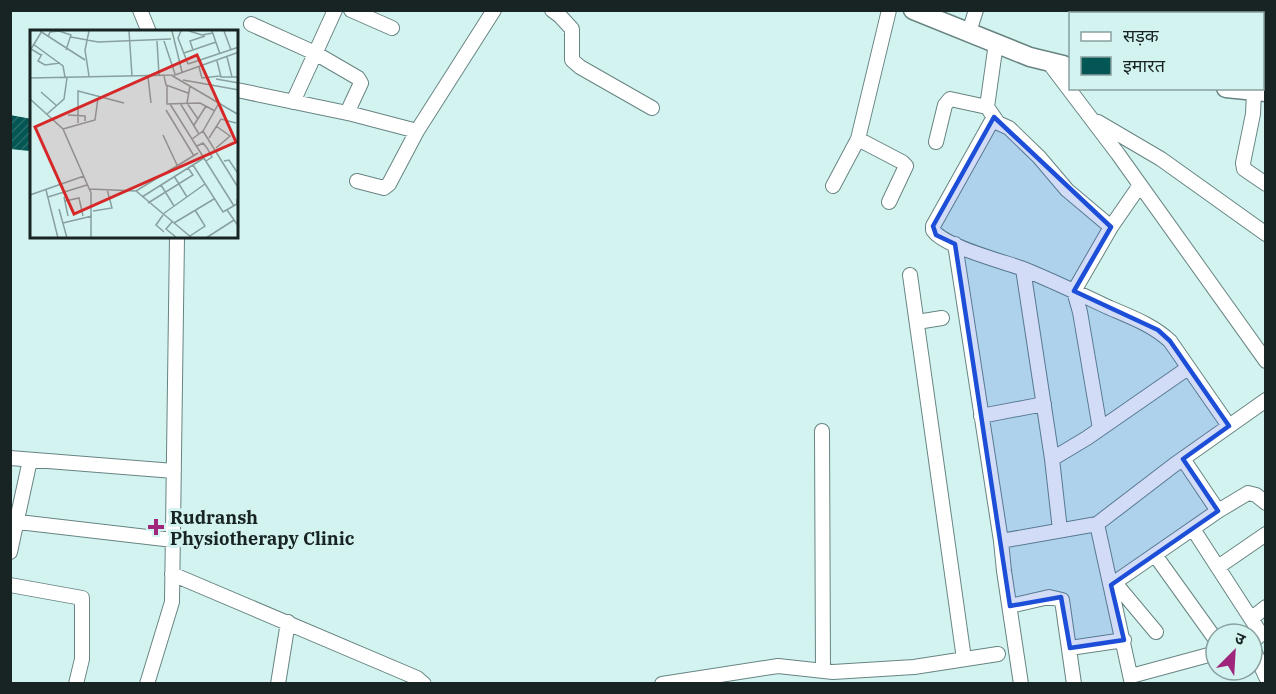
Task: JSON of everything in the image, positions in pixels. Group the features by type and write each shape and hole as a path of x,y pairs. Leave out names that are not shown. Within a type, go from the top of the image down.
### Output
{"main road":[{"path":"913,10 1030,57 1062,64"}],"street":[{"path":"140,10 148,30"},
{"path":"293,102 335,10"},
{"path":"351,10 392,28"},
{"path":"357,181 384,188 389,184 417,131 494,10"},
{"path":"552,10 572,29 572,60 580,67 652,108"},
{"path":"833,186 858,140 889,10"},
{"path":"969,32 976,10"},
{"path":"251,24 315,53 358,78 361,83 360,88 347,113"},
{"path":"996,43 990,112 933,226 936,235 1023,269 1158,330 1170,341 1229,426"},
{"path":"238,90 347,113 417,131"},
{"path":"1076,90 1091,118 1266,361"},
{"path":"1260,90 1243,164 1244,169 1266,184"},
{"path":"936,142 945,105 950,99 990,112 998,123 1009,128 1039,157 1066,190 1111,227"},
{"path":"1091,118 1161,159 1266,234"},
{"path":"858,140 906,166 889,202"},
{"path":"1100,429 1080,312 1074,291 1111,227 1140,185"},
{"path":"147,684 172,602 177,238"},
{"path":"955,244 1021,684"},
{"path":"1023,269 1052,459 1060,531"},
{"path":"910,275 964,659"},
{"path":"917,322 942,318"},
{"path":"1052,459 1188,368"},
{"path":"1001,541 1097,524 1266,400"},
{"path":"981,416 1044,404"},
{"path":"822,431 823,671"},
{"path":"10,458 174,471"},
{"path":"1183,459 1218,511"},
{"path":"10,552 14,522 30,460"},
{"path":"1113,584 1218,511 1248,493 1256,495 1266,503"},
{"path":"14,522 173,540"},
{"path":"1097,524 1113,584 1132,680 1204,657"},
{"path":"1193,529 1254,622"},
{"path":"1218,567 1266,534"},
{"path":"1155,555 1204,623"},
{"path":"172,574 417,678 424,684"},
{"path":"1113,584 1156,632"},
{"path":"10,585 82,598 82,659 76,684"},
{"path":"1010,606 1049,597 1062,600 1074,684"},
{"path":"1252,618 1266,607"},
{"path":"278,684 288,622"},
{"path":"1070,648 1124,640"},
{"path":"662,684 778,666 834,672 914,667 998,654"}],"highlighted area":[{"path":"994,117 1111,227 1074,291 1158,330 1170,341 1229,426 1183,459 1218,511 1111,585 1124,640 1070,648 1061,597 1010,606 955,244 936,235 933,226"}],"building":[{"path":"10,115 30,119 30,151 10,149"}],"place":[{"name":"Rudransh Physiotherapy Clinic","path":"156,527"}]}
